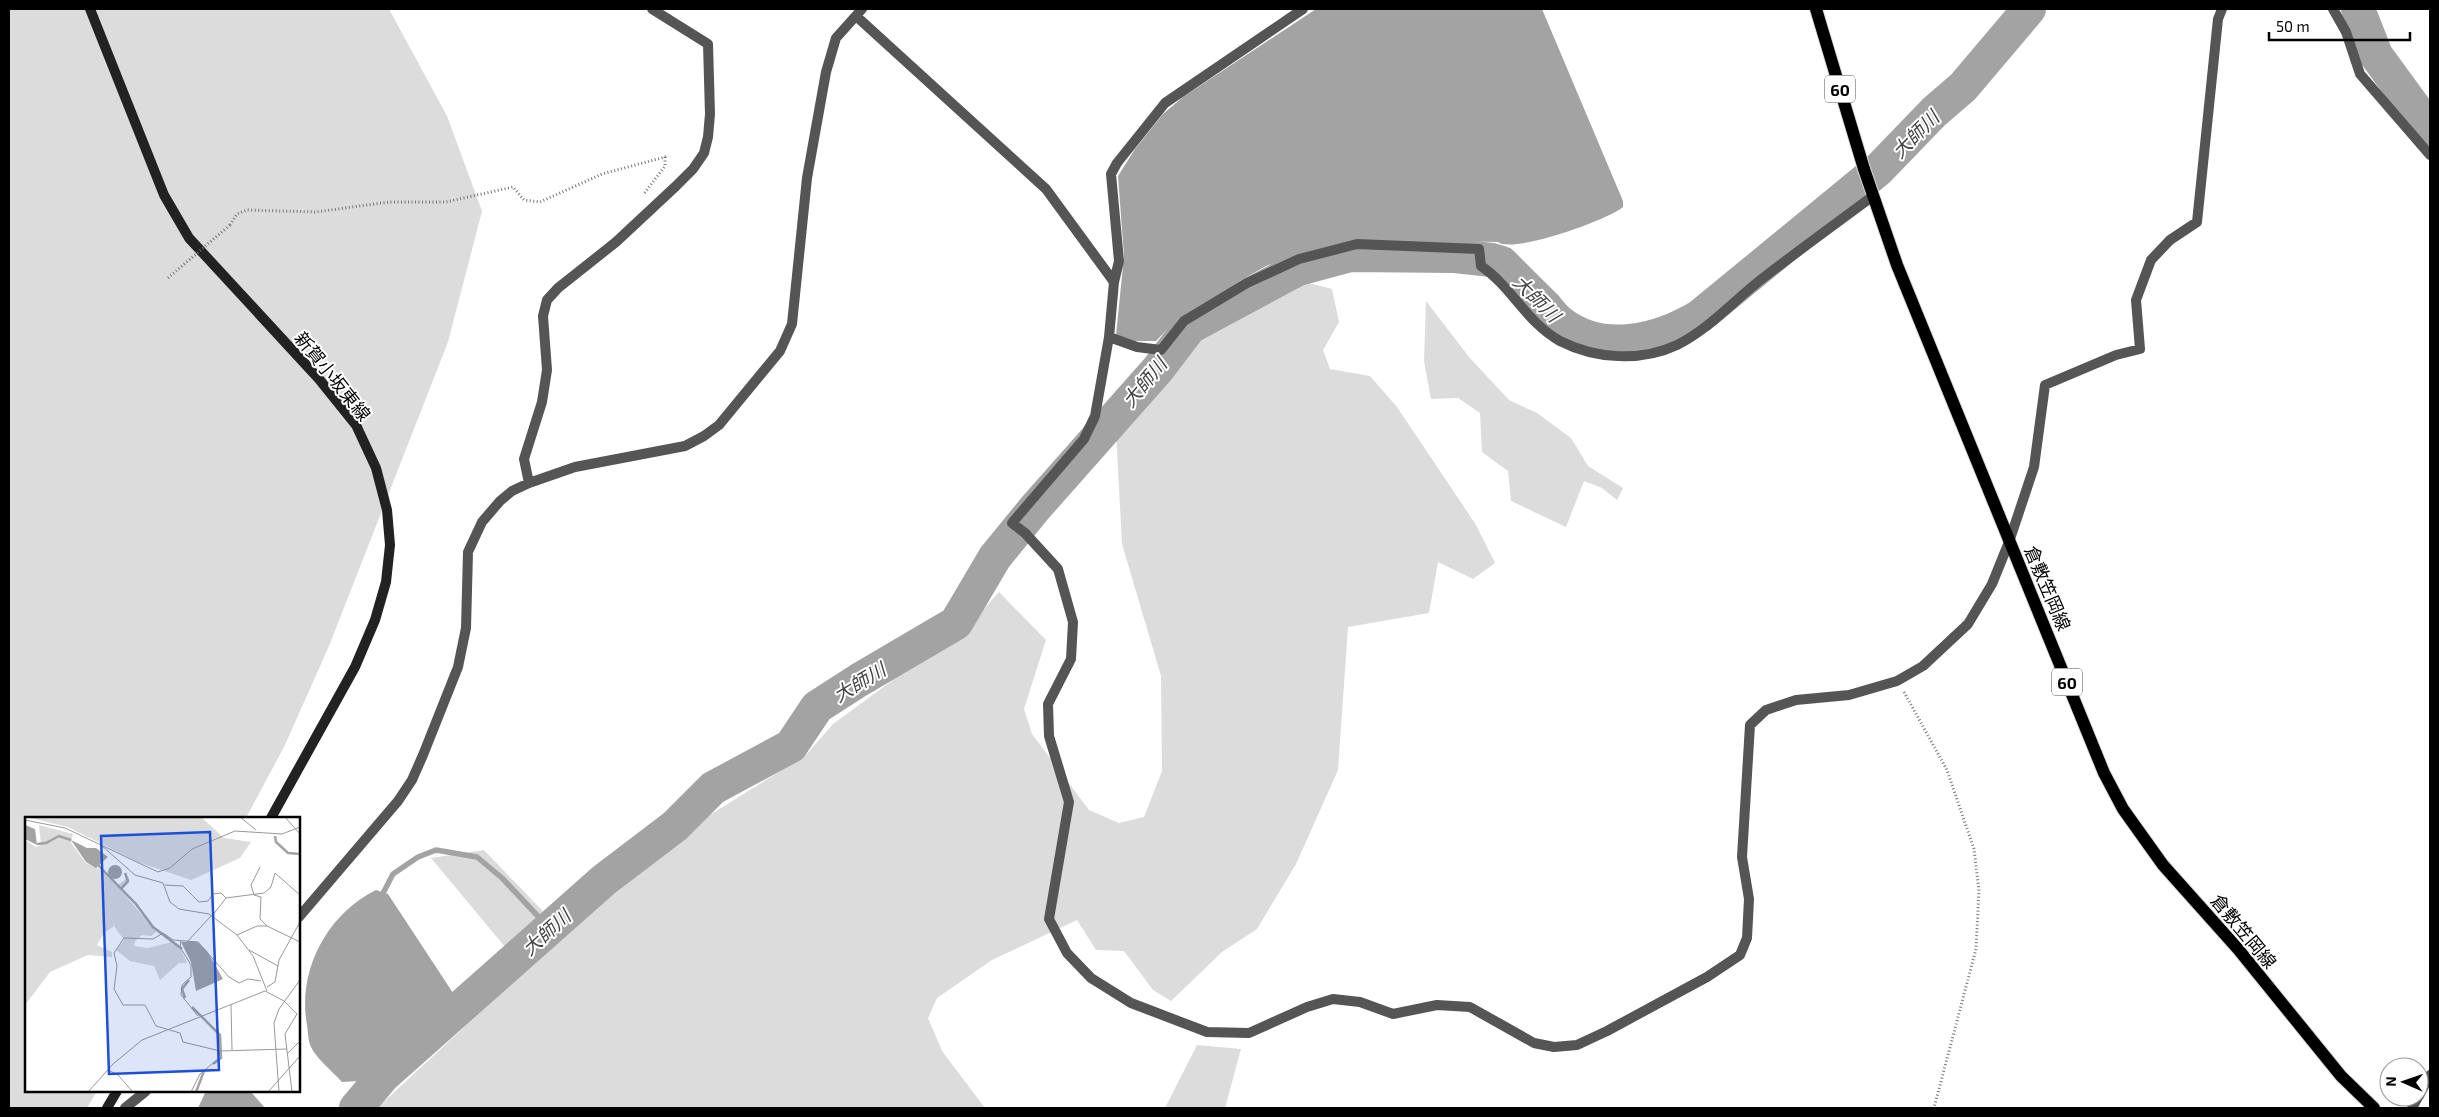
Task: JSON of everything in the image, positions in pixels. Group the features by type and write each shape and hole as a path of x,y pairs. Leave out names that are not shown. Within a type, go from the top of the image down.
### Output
{"main road":[{"name":"新賀小坂東線","path":"90,9 164,195 189,238 319,379 356,425 376,468 387,510 390,545 386,582 375,620 355,667 272,817"},
{"name":"倉敷笠岡線","path":"1816,9 1864,169 1920,327 2104,773 2123,810 2162,865 2232,942 2341,1076 2374,1108"},
{"path":"107,1108 116,1092"}],"street":[{"path":"529,483 524,458 542,402 547,370 543,316 547,300 558,288 616,242 693,169 704,153 708,137 708,44 652,9"},
{"path":"1303,9 1165,103 1117,163 1111,174 1119,261 1114,282 1109,337 1095,416 1084,439 1012,523 1025,533 1058,569 1074,622 1071,659 1048,704 1049,736 1069,802 1049,919 1067,953 1091,978 1131,1003 1207,1032 1250,1033 1307,1007 1334,999 1360,1002 1393,1014 1437,1005 1470,1008 1534,1043 1554,1047 1577,1044 1607,1031 1707,977 1740,955 1748,938 1749,899 1742,857 1750,725 1766,710 1796,700 1849,695 1897,681 1923,666 1968,624 1992,584 2010,542 2034,467 2045,385 2116,355 2140,349 2136,300 2151,260 2170,240 2197,222 2218,19 2222,9"},
{"path":"2332,9 2346,32 2360,74 2430,155"},
{"path":"300,916 398,801 412,780 458,667 466,628 468,552 482,522 500,501 512,491 529,483 575,467 685,446 719,425 780,351 792,324 807,178 826,72 836,38 859,11 1046,189 1114,282"},
{"path":"1109,337 1137,347 1161,350 1184,320 1247,283 1299,259 1357,244 1479,248 1481,266 1495,276 1528,316 1543,330 1560,341 1608,356 1647,354 1677,345 1698,331 1872,193"},
{"path":"125,1108 145,1092"}],"path":[{"path":"168,278 230,225 237,214 247,210 316,212 389,202 446,202 513,188 524,200 540,202 602,174 665,157 665,166 638,202"},
{"path":"1897,681 1947,770 1974,849 1979,891 1976,949 1934,1108"}],"shaded area":[{"path":"9,9 389,9 447,116 482,211 448,342 329,646 284,747 247,817 25,817 25,1092 96,1092 87,1108 9,1108"},
{"path":"1316,9 1542,9 1623,201 1623,207 1614,213 1581,227 1540,240 1522,243 1360,239 1326,244 1266,266 1181,315 1156,341 1135,341 1116,335 1124,256 1118,176 1135,149 1163,114 1183,97"},
{"path":"1293,279 1332,289 1339,322 1323,350 1330,369 1370,376 1397,407 1476,525 1495,563 1473,579 1438,562 1429,613 1348,627 1338,770 1296,864 1257,929 1222,952 1171,1001 1153,990 1124,951 1096,950 1077,920 992,960 937,998 928,1018 942,1051 985,1108 377,1108 525,971 431,858 484,850 562,931 681,833 806,755 833,724 923,658 965,630 999,592 1046,640 1024,709 1032,734 1089,810 1119,823 1144,817 1162,771 1161,676 1122,544 1116,432 1195,337"},
{"path":"1426,301 1469,357 1509,400 1537,413 1571,438 1588,466 1623,488 1617,500 1602,488 1584,481 1566,527 1511,501 1508,471 1482,452 1480,413 1458,398 1431,399 1424,361"},
{"path":"376,890 388,894 455,996 454,1001 359,1081 342,1082 317,1056 310,1045 305,1005 307,984 319,946 330,929 359,900"},
{"path":"1197,1045 1241,1049 1225,1108 1165,1108"},
{"path":"206,1092 251,1092 265,1108 198,1108"}],"waterway":[{"name":"大師川","path":"356,1108 383,1076 604,880 675,826 713,788 791,746 817,707 956,623 995,557 1035,508 1158,369 1190,327 1298,269 1350,255 1455,256 1502,263 1557,320 1577,333 1595,339 1630,341 1649,338 1666,332 1700,316 1879,169 1934,112 1963,87 2029,9"},
{"name":"大師川","path":"2358,9 2376,55 2430,129"},
{"path":"380,899 393,874 418,857 436,850 477,857 502,878 550,929"}]}
